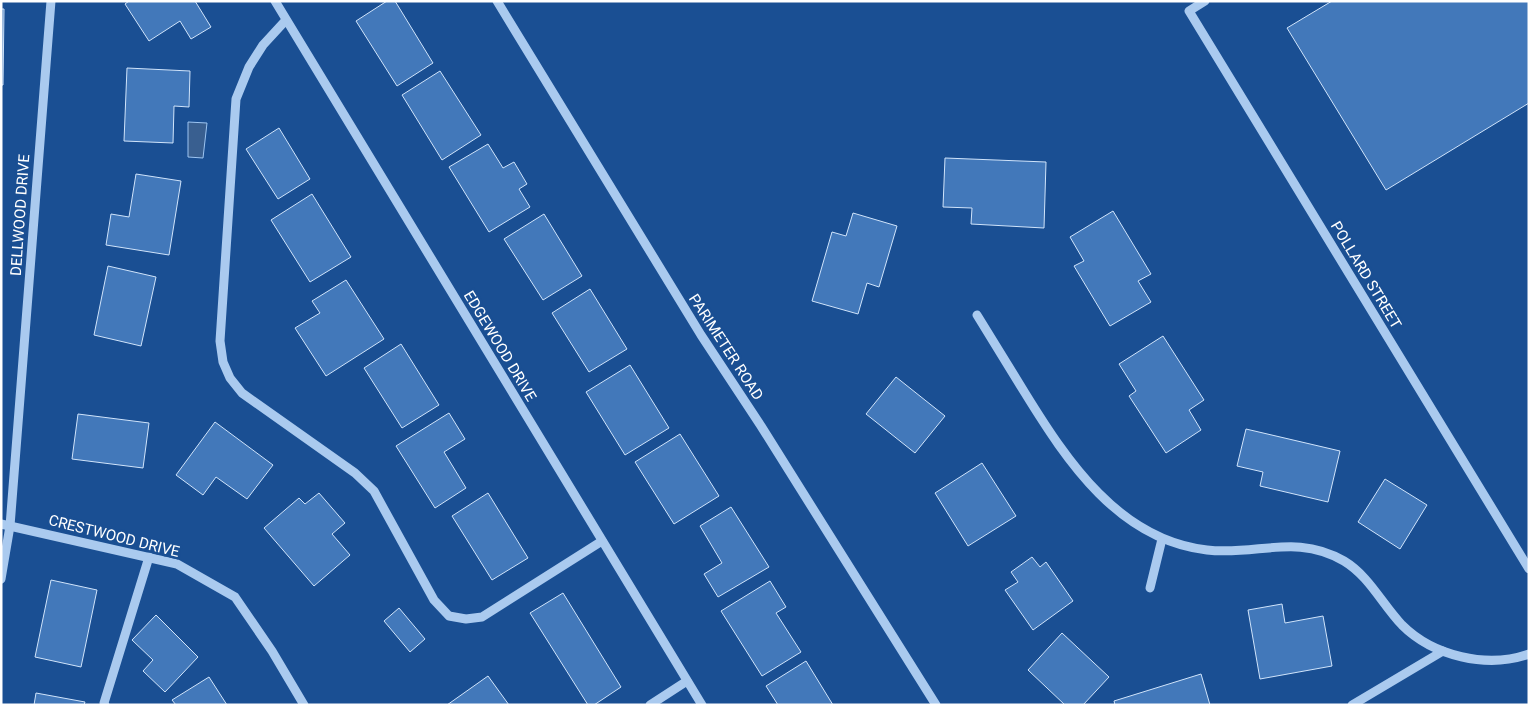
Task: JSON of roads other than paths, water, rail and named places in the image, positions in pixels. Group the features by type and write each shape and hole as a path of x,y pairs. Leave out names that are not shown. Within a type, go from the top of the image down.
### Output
{"street":[{"name":"DELLWOOD DRIVE","path":"1,579 51,1"},
{"name":"EDGEWOOD DRIVE","path":"275,1 702,705"},
{"name":"PARIMETER ROAD","path":"497,1 701,335 761,426 936,705"},
{"name":"POLLARD STREET","path":"1205,1 1189,11 1529,569"},
{"path":"286,20 263,45 249,67 236,99 220,341 223,362 230,378 242,393 355,473 374,492 434,600 449,616 466,619 482,617 602,541"},
{"path":"977,315 1049,432 1068,459 1091,485 1136,524 1162,539 1184,546 1208,550 1233,551 1286,546 1308,547 1327,552 1363,575 1402,624 1421,641 1460,657 1482,660 1505,659 1529,654"},
{"name":"CRESTWOOD DRIVE","path":"6,525 177,564 235,598 272,651 304,705"},
{"path":"1150,588 1162,539"},
{"path":"105,705 104,703 149,557"},
{"path":"1352,705 1443,651"},
{"path":"650,705 687,681"}],"water":[{"path":"188,122 207,123 203,158 188,157"}]}
